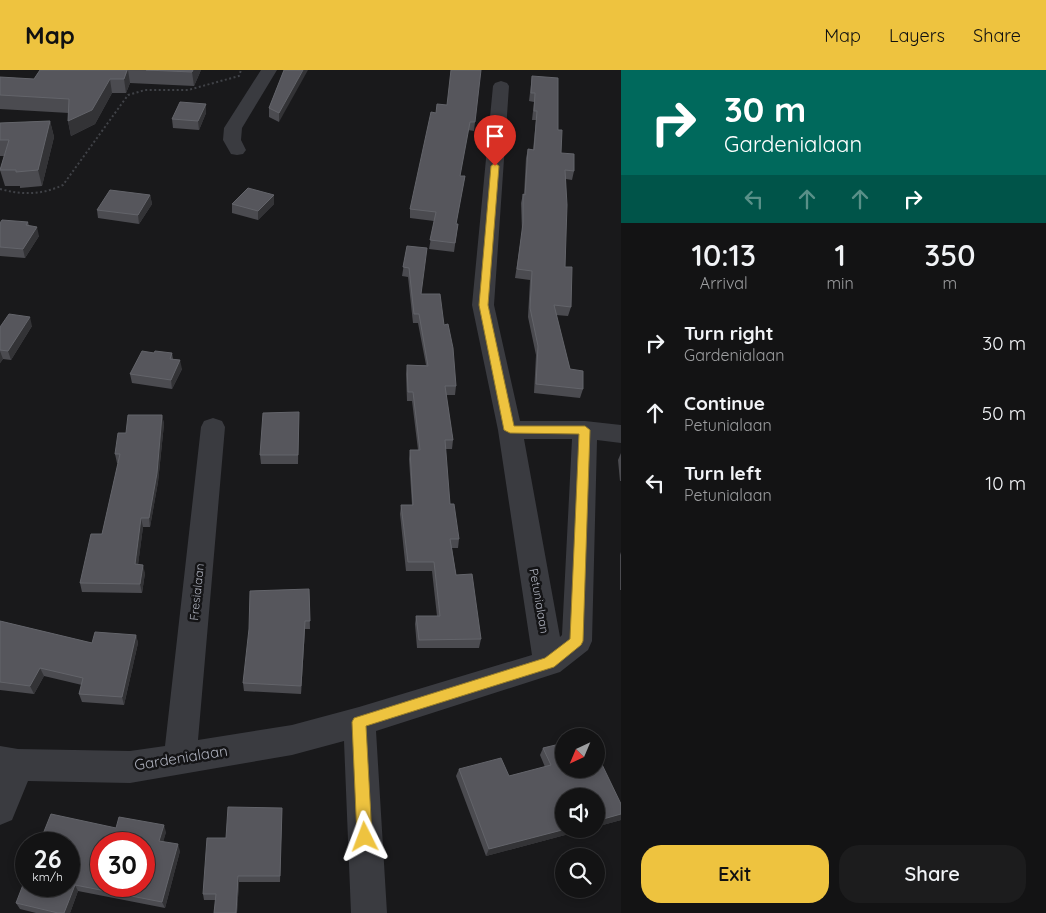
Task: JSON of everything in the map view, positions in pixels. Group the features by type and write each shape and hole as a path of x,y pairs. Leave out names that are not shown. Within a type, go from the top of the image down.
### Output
{"street":[{"path":"237,150 232,140 233,128 269,70"},
{"name":"Petunialaan","path":"501,86 483,305 510,430 549,663"},
{"name":"Fresialaan","path":"180,757 213,427"},
{"path":"510,430 585,430 621,434"},
{"path":"549,663 577,641 585,430"},
{"name":"Gardenialaan","path":"9,763 130,767 180,757 292,740 359,722 549,663"},
{"path":"359,722 369,913"},
{"path":"0,808 9,763"}],"path":[{"path":"0,189 13,193 40,193 55,190 63,185 128,95 145,90 188,90 239,76 241,70"}],"building":[{"path":"40,70 127,70 124,79 110,79 92,110 68,121 69,99 0,95 0,77 34,79"},
{"path":"146,70 193,70 192,72"},
{"path":"284,70 303,70 279,113 269,108"},
{"path":"451,70 481,70 475,122 470,122 460,176 465,176 456,224 458,224 455,243 430,240 436,212 410,209 431,112 436,113 437,104 447,105"},
{"path":"532,76 558,78 558,130 562,130 561,153 574,154 574,171 565,170 567,205 565,267 572,267 571,307 554,305 570,369 583,371 583,389 536,384 538,346 530,308 532,271 517,269 523,223 523,194 525,195 528,149 534,150 537,111 534,111 535,93 531,93"},
{"path":"180,102 206,104 198,121 172,119"},
{"path":"50,121 38,170 16,172 16,170 0,170 9,140 0,140 0,123"},
{"path":"248,188 274,195 258,211 232,204"},
{"path":"110,190 150,195 138,215 97,210"},
{"path":"2,220 28,222 26,225 37,227 23,249 0,247 0,223"},
{"path":"407,246 427,248 421,294 440,294 444,325 448,324 453,348 456,386 445,386 453,440 445,440 450,504 454,504 459,539 450,539 456,575 472,574 481,639 419,640 416,616 440,616 434,562 408,562 401,505 413,505 410,450 420,450 413,392 408,392 407,365 428,366 419,314 414,314 409,268 403,267"},
{"path":"9,314 30,317 8,351 0,350 0,327"},
{"path":"142,351 172,353 170,359 180,360 171,380 130,374"},
{"path":"299,412 298,455 260,455 263,413"},
{"path":"128,415 162,415 157,473 149,518 141,518 135,564 143,565 140,584 80,583 91,534 102,534 120,454 115,454 118,433 126,433"},
{"path":"309,589 310,621 305,621 301,686 243,683 249,629 250,591"},
{"path":"0,621 92,643 95,632 136,635 122,697 79,694 83,678 40,668 30,686 0,682"},
{"path":"555,745 555,778 605,778 605,771 621,804 621,814 605,818 605,788 555,788 555,832 489,849 459,769 501,758 509,776 551,765 543,748"},
{"path":"228,807 282,808 280,876 238,876 236,913 214,913 216,894 203,894 207,838 226,838"},
{"path":"51,814 116,828 119,817 164,825 159,841 178,844 162,902 136,897 155,897 155,832 90,832 90,888 80,886 80,832 44,832"},
{"path":"18,897 70,897 64,913 16,903"}],"route":[{"path":"365,837 359,722 549,663 577,641 585,430 510,430 483,305 495,166"}]}
